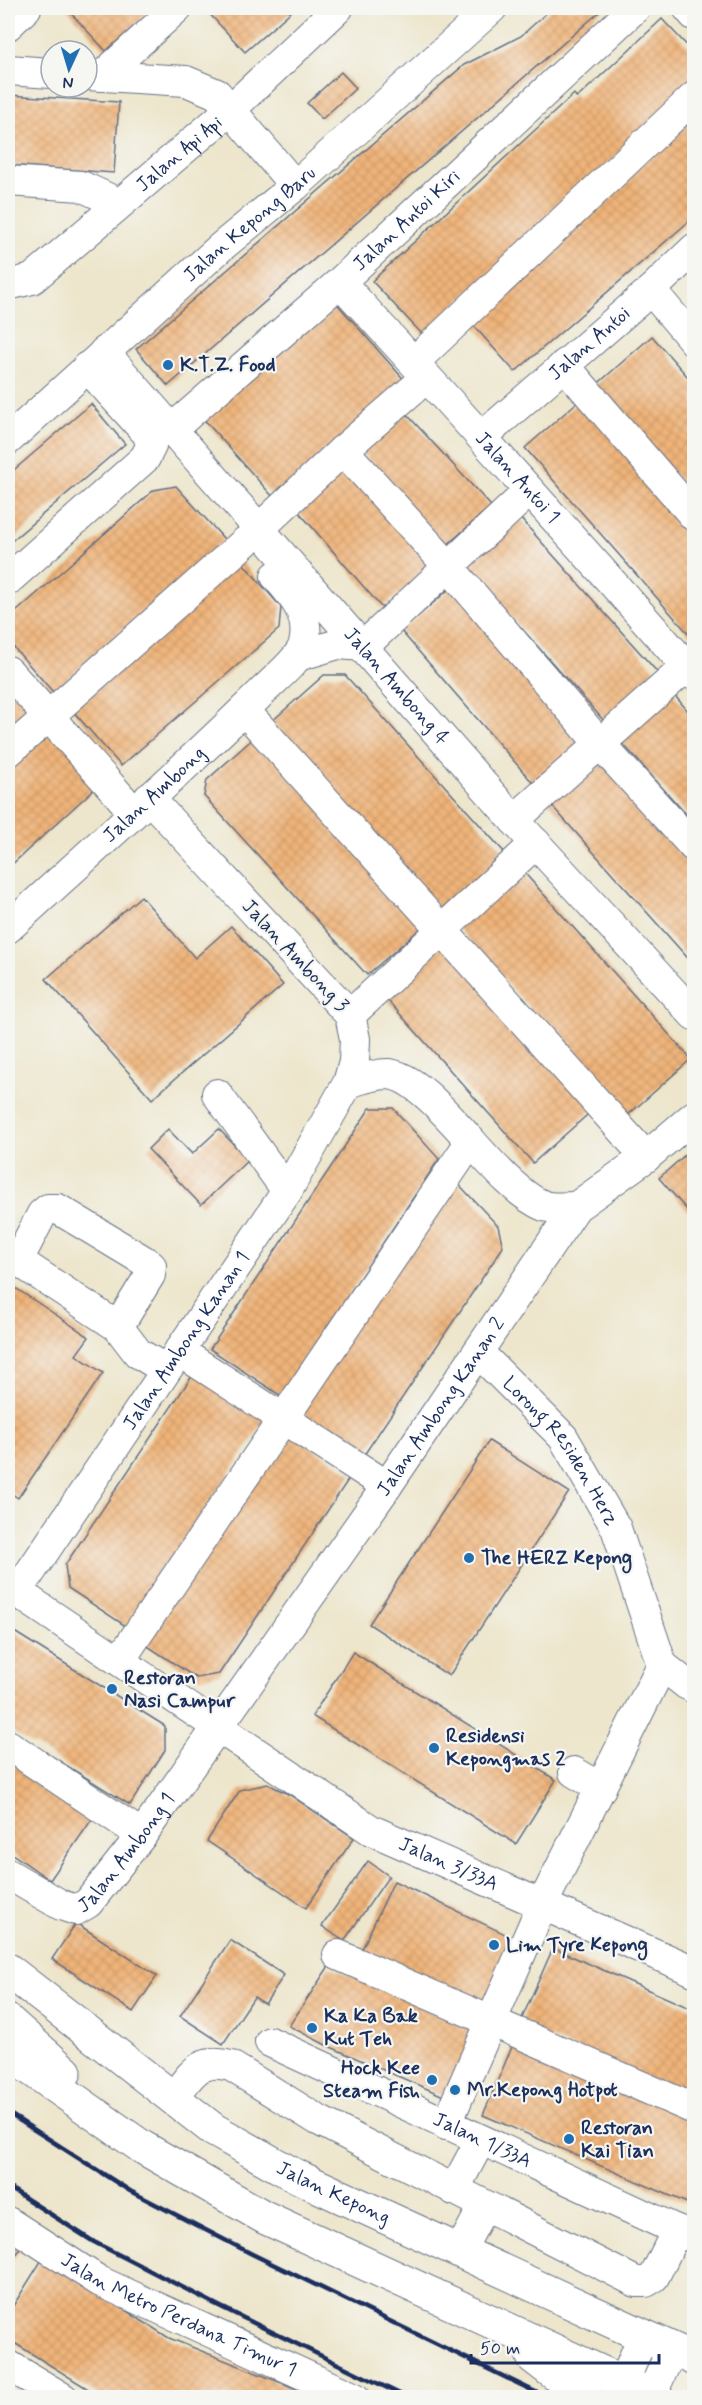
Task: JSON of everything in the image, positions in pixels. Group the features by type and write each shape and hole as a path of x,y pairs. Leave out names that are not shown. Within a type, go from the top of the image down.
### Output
{"main road":[{"name":"Jalan Kepong","path":"8,1970 214,2130 294,2175 670,2348"},
{"path":"8,2021 60,2066 141,2147"},
{"path":"8,2054 141,2147 264,2217 471,2312 640,2394"},
{"path":"471,2312 586,2397"}],"street":[{"path":"8,25 26,8"},
{"path":"99,73 177,8"},
{"name":"Jalan Api Api","path":"8,285 32,279 230,110 338,8"},
{"name":"Jalan Kepong Baru","path":"8,440 221,247 294,186 492,8"},
{"name":"Jalan Antoi Kiri","path":"160,432 340,282 635,8"},
{"path":"688,8 694,15"},
{"path":"8,70 39,72"},
{"path":"99,76 186,81 217,94 294,186"},
{"path":"8,752 344,450 420,370 694,97"},
{"path":"8,181 81,186 118,204"},
{"name":"Jalan Antoi","path":"483,436 651,290 694,249"},
{"name":"Jalan Antoi 1","path":"340,282 692,667"},
{"path":"651,290 694,341"},
{"name":"Jalan Ambong 4","path":"96,360 252,535 364,646 514,820 694,1015"},
{"path":"564,365 694,516"},
{"path":"8,579 144,458 160,432"},
{"path":"344,450 449,567 600,744 694,847"},
{"path":"298,656 338,644 364,646 529,491"},
{"name":"Jalan Ambong 4","path":"252,535 300,605 305,622 303,647 298,656"},
{"name":"Jalan Ambong","path":"8,928 244,710 298,656"},
{"path":"514,820 692,667"},
{"name":"Jalan Ambong 3","path":"8,671 48,716 142,805 350,1015 356,1039 354,1062 348,1083"},
{"path":"244,710 646,1157"},
{"path":"350,1015 536,843"},
{"path":"348,1083 388,1074 405,1078 429,1099 524,1196 546,1207 576,1207"},
{"name":"Jalan Ambong Kanan 1","path":"12,1589 173,1361 287,1191 348,1083"},
{"path":"217,1094 287,1191"},
{"name":"Jalan Ambong Kanan 2","path":"218,1726 387,1486 576,1207 646,1157 694,1116"},
{"path":"120,1660 471,1141"},
{"path":"118,1327 150,1275 151,1266 58,1209 48,1209 42,1214 13,1257 118,1327 138,1353 173,1361 283,1418 387,1486"},
{"name":"Lorong Residen Herz","path":"478,1352 563,1437 569,1447 616,1528 662,1665"},
{"name":"Jalan 3/33A","path":"12,1589 371,1830 694,1971"},
{"path":"446,2125 542,1905 662,1665 694,1688"},
{"name":"Jalan Ambong 1","path":"8,1874 61,1905 76,1910 88,1903 142,1835 218,1726"},
{"path":"8,1745 142,1835"},
{"path":"574,1773 601,1788"},
{"path":"338,1956 694,2109"},
{"name":"Jalan 1/33A","path":"270,2042 480,2141 686,2234"},
{"path":"172,2099 198,2068 216,2062 231,2066 318,2120 636,2282 646,2282 654,2277 686,2234"},
{"path":"454,2190 480,2141"},
{"path":"460,2251 484,2206"},
{"name":"Jalan Metro Perdana Timur 1","path":"8,2222 99,2281 355,2397"},
{"path":"640,2394 670,2348"},
{"path":"543,2364 555,2387 557,2397"},
{"path":"8,2366 63,2397"}],"building":[{"path":"66,8 155,8 106,51 99,43 99,39 95,39"},
{"path":"204,8 295,8 245,52"},
{"path":"552,8 604,8 168,386 136,349 464,65 521,36"},
{"path":"662,19 694,53 694,85 423,335 372,281 574,94 577,98"},
{"path":"341,72 356,88 322,119 307,103"},
{"path":"8,95 39,97 39,99 119,102 114,173 8,165"},
{"path":"694,119 694,217 515,372 466,317"},
{"path":"8,180 14,181 9,261 8,261"},
{"path":"332,298 407,383 274,498 199,414"},
{"path":"694,306 694,322 686,313"},
{"path":"652,336 694,384 694,497 594,387"},
{"path":"582,398 694,525 694,640 525,448"},
{"path":"91,404 125,444 8,544 8,475"},
{"path":"401,408 491,506 446,546 357,448"},
{"path":"347,460 435,563 382,608 293,505"},
{"path":"176,486 225,540 53,692 8,641 8,619 154,490"},
{"path":"520,518 659,674 605,722 466,566"},
{"path":"235,554 281,607 279,629 121,766 65,702"},
{"path":"456,583 588,736 533,783 401,631"},
{"path":"324,675 345,675 505,853 441,910 271,722"},
{"path":"8,678 35,709 8,733"},
{"path":"669,689 694,718 694,823 616,736"},
{"path":"47,718 104,780 8,868 8,754"},
{"path":"259,733 429,921 367,975 204,796 207,780"},
{"path":"601,749 694,853 694,965 545,798"},
{"path":"521,869 691,1059 627,1116 456,926"},
{"path":"141,896 195,958 231,926 283,985 152,1099 46,979"},
{"path":"444,939 595,1108 533,1163 382,994"},
{"path":"370,1108 393,1108 439,1159 281,1396 210,1349"},
{"path":"168,1129 192,1154 219,1129 248,1160 201,1205 148,1149"},
{"path":"694,1147 694,1218 659,1178"},
{"path":"451,1176 498,1226 503,1247 364,1455 294,1409"},
{"path":"8,1283 89,1337 76,1355 103,1373 18,1498 8,1491"},
{"path":"198,1367 269,1414 127,1627 68,1588 65,1565"},
{"path":"282,1428 352,1474 219,1674 196,1678 140,1641"},
{"name":"The HERZ Kepong","path":"489,1441 569,1492 449,1676 369,1624"},
{"path":"8,1628 165,1726 165,1750 130,1805 8,1729"},
{"name":"Residensi Kepongmas 2","path":"353,1652 556,1780 516,1844 312,1716"},
{"path":"8,1751 97,1812 50,1880 8,1851"},
{"path":"268,1784 290,1795 354,1838 306,1908 207,1841 240,1790"},
{"path":"368,1861 389,1876 344,1941 322,1926"},
{"path":"394,1881 528,1945 496,2013 362,1949"},
{"path":"76,1923 157,1976 133,2012 52,1959"},
{"path":"230,1940 284,1975 265,2004 254,1997 223,2044 180,2016"},
{"path":"553,1948 694,2010 694,2100 519,2025"},
{"path":"329,1966 492,2037 462,2104 326,2045 289,2026"},
{"path":"514,2042 694,2120 694,2206 483,2115"},
{"path":"8,2237 22,2246 8,2268"},
{"path":"43,2258 169,2338 317,2397 101,2397 8,2339 8,2314"}],"railway":[{"path":"8,2113 130,2191 252,2254 548,2398"},
{"path":"8,2187 94,2242 408,2398"}],"place":[{"name":"K.T.Z. Food","path":"168,365"},
{"name":"The HERZ Kepong","path":"469,1558"},
{"name":"Restoran Nasi Campur","path":"112,1689"},
{"name":"Residensi Kepongmas 2","path":"434,1748"},
{"name":"Lim Tyre Kepong","path":"494,1945"},
{"name":"Ka Ka Bak Kut Teh","path":"312,2028"},
{"name":"Hock Kee Steam Fish","path":"432,2080"},
{"name":"Mr.Kepong Hotpot","path":"455,2090"},
{"name":"Restoran Kai Tian","path":"569,2139"}]}
